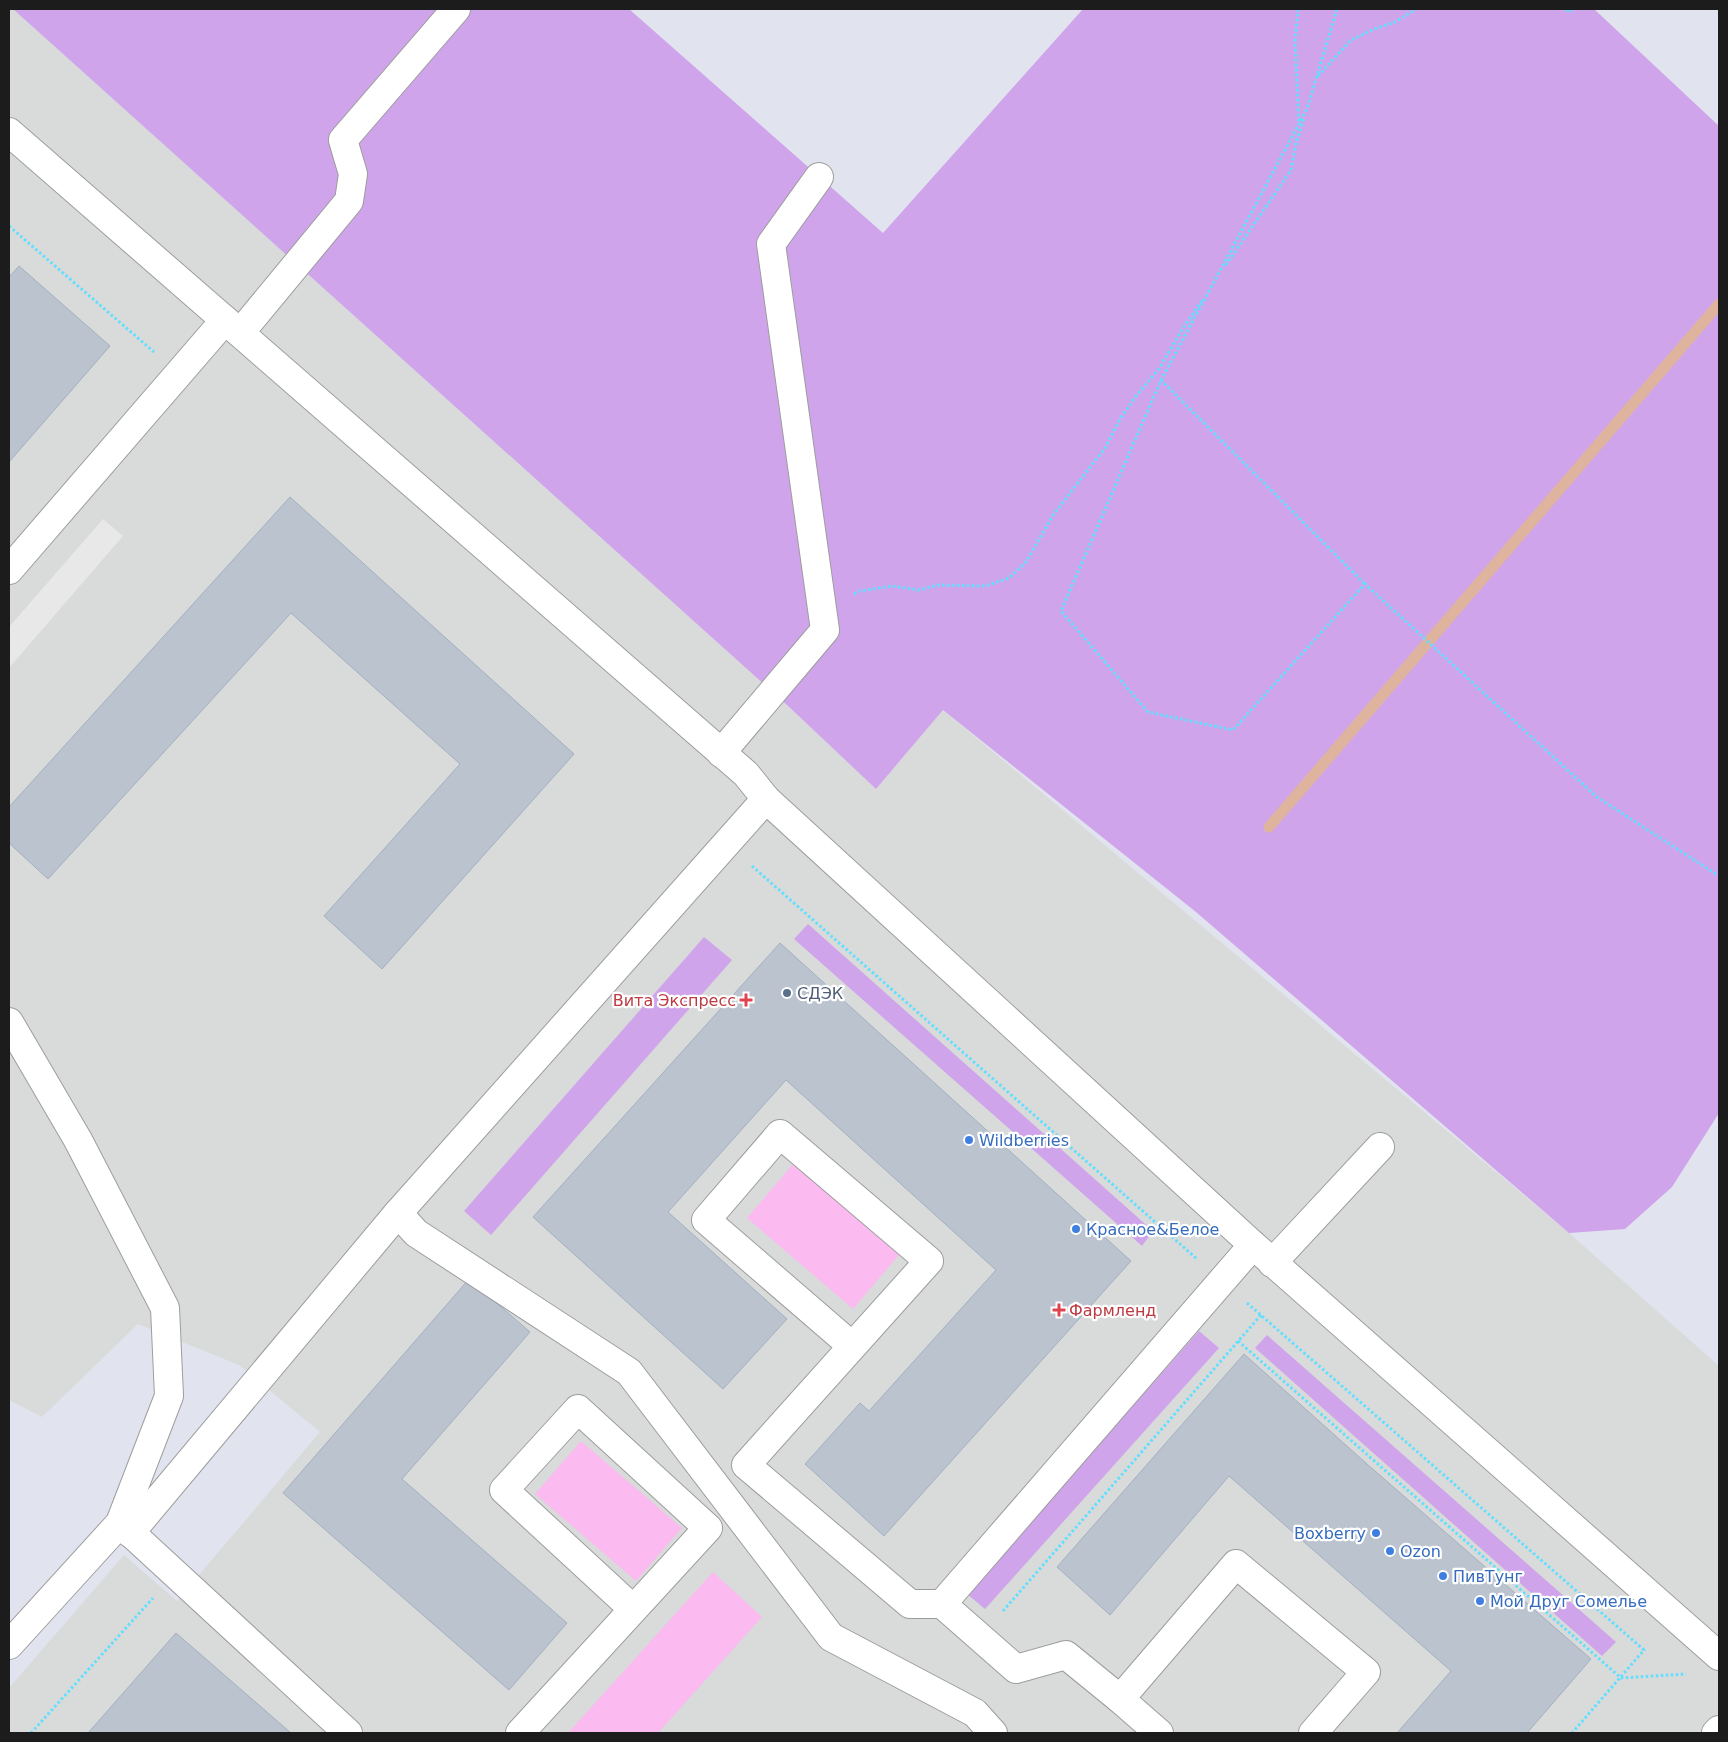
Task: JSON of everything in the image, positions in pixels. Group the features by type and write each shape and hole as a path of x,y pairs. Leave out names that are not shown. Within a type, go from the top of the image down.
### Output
{"street":[{"path":"9,570 179,374 232,327 349,201 353,174 343,140 456,9"},
{"path":"9,132 746,774 766,799 1262,1254 1719,1656"},
{"path":"721,753 824,630 771,244 819,177"},
{"path":"9,1645 125,1528 398,1213 766,799"},
{"path":"9,1022 78,1140 165,1308 170,1396 125,1528"},
{"path":"852,1346 706,1220 780,1134 930,1261 746,1465 910,1604 942,1604 1016,1669 1066,1655 1159,1733"},
{"path":"942,1604 1262,1254 1380,1147"},
{"path":"398,1213 416,1233 629,1372 831,1637 976,1713 993,1733"},
{"path":"520,1733 634,1609 708,1528 578,1409 504,1490 634,1609"},
{"path":"125,1528 348,1733"},
{"path":"1120,1699 1236,1564 1366,1672 1313,1733"},
{"path":"1716,1733 1719,1730"}],"path":[{"path":"1298,9 1295,42 1300,129"},
{"path":"1337,9 1307,109 1161,380 1061,611 1148,712 1233,730 1365,584"},
{"path":"824,630 844,599 860,591 892,586 919,590 938,585 985,586 1008,578 1026,562 1052,515 1105,448 1120,419 1158,370 1183,328 1290,170 1296,143 1317,77 1351,40 1395,22 1416,9"},
{"path":"1566,9 1568,12 1573,9"},
{"path":"9,226 179,374"},
{"path":"1161,380 1365,584 1596,797 1719,876"},
{"path":"980,1638 1262,1315"},
{"path":"1238,1341 1621,1678 1690,1674"},
{"path":"31,1733 175,1574"}],"shaded area":[{"path":"9,9 13,9 787,705 876,789 943,710 1569,1233 1719,1366 1719,1733 9,1733 9,1688 124,1555 177,1601 320,1432 239,1365 138,1324 42,1417 9,1400"},
{"path":"13,9 629,9 883,233 1083,9 1594,9 1719,126 1719,1113 1672,1187 1625,1229 1569,1233 1196,912 943,710 876,789 787,705"},
{"path":"103,519 123,536 9,668 9,627"},
{"path":"808,924 1153,1231 1142,1246 794,939"},
{"path":"704,937 732,960 491,1235 464,1211"},
{"path":"793,1164 899,1255 853,1309 747,1218"},
{"path":"1199,1331 1219,1348 985,1609 967,1594"},
{"path":"1267,1335 1616,1642 1602,1656 1255,1348"},
{"path":"581,1441 682,1528 636,1581 535,1494"},
{"path":"713,1572 762,1617 658,1733 568,1733"}],"building":[{"path":"19,266 110,346 9,462 9,275"},
{"path":"290,497 574,754 382,969 324,916 460,764 291,613 48,879 9,843 9,807"},
{"path":"780,943 1131,1261 884,1536 805,1464 860,1403 869,1411 996,1270 786,1080 668,1212 787,1319 723,1389 533,1217"},
{"path":"469,1279 530,1332 402,1479 567,1623 509,1690 283,1493"},
{"path":"1244,1354 1591,1659 1527,1733 1397,1733 1451,1671 1229,1476 1110,1615 1057,1567"},
{"path":"176,1633 260,1706 291,1733 88,1733"}],"waterway":[{"path":"1269,827 1719,304"}],"place":[{"name":"СДЭК","path":"787,993"},
{"name":"Вита Экспресс","path":"746,1000"},
{"name":"Wildberries","path":"969,1140"},
{"name":"Красное&Белое","path":"1076,1229"},
{"name":"Фармленд","path":"1059,1310"},
{"name":"Boxberry","path":"1376,1533"},
{"name":"Ozon","path":"1390,1551"},
{"name":"ПивТунг","path":"1443,1576"},
{"name":"Мой Друг Сомелье","path":"1480,1601"}]}
